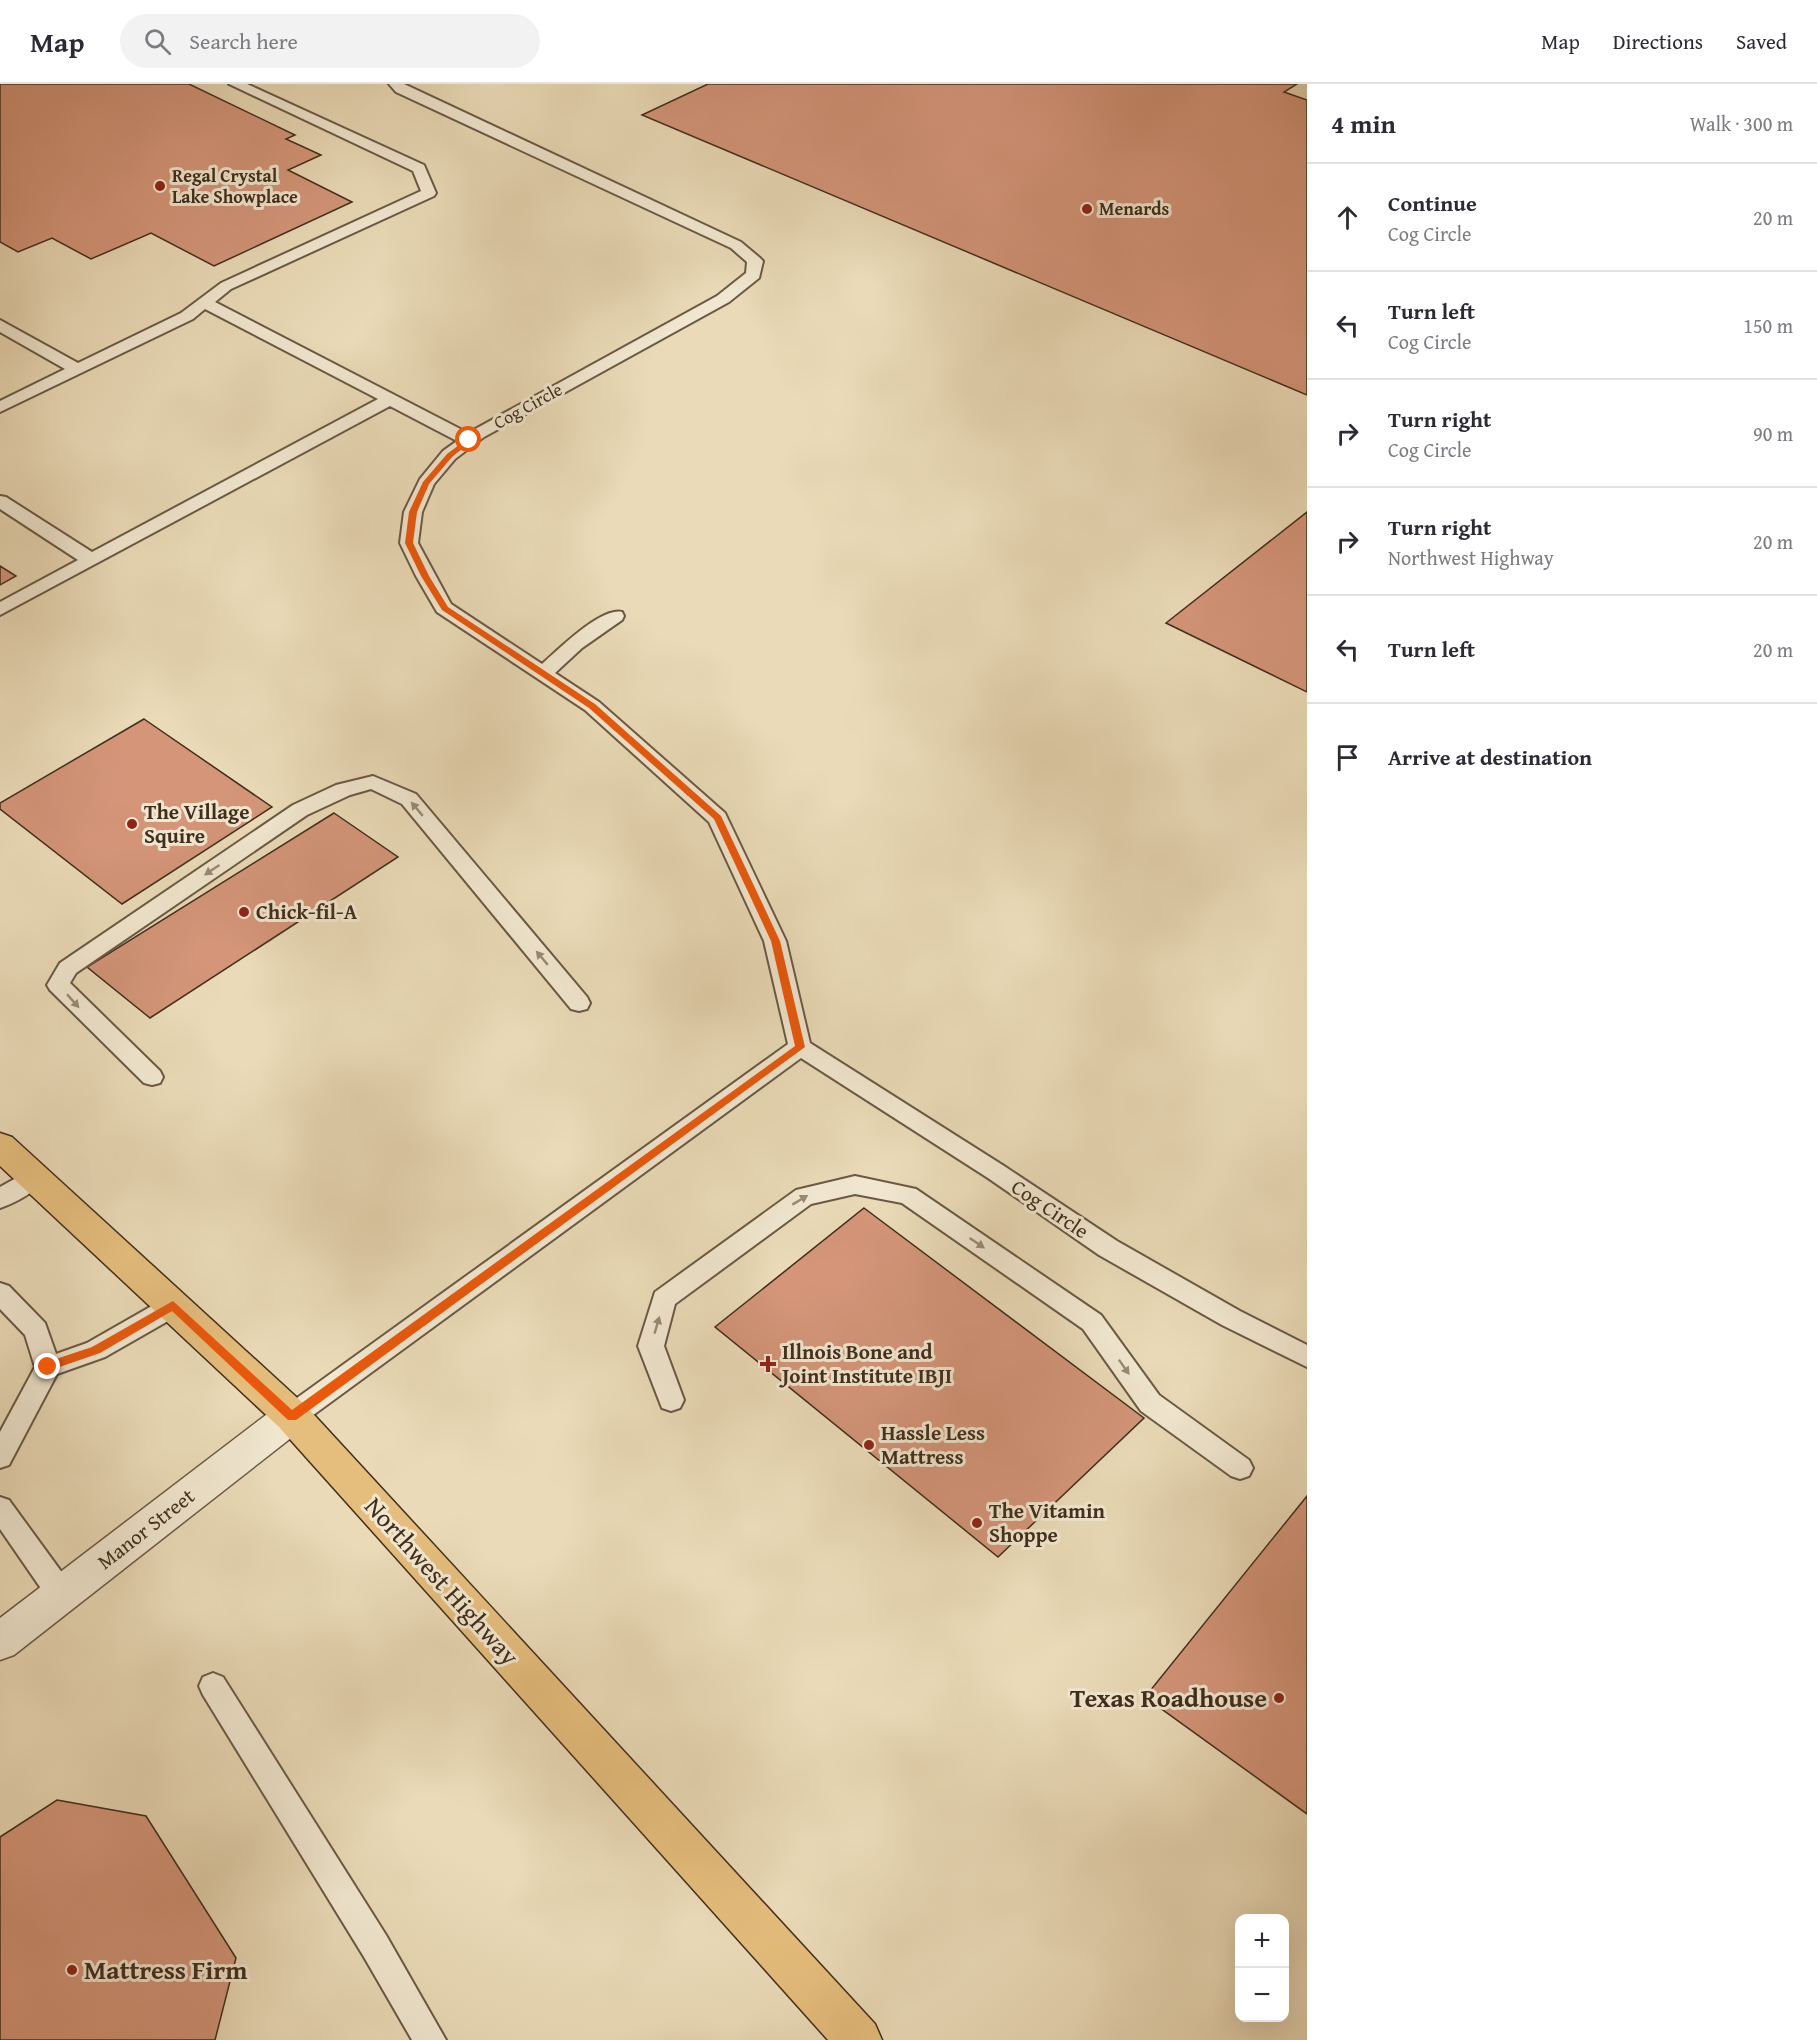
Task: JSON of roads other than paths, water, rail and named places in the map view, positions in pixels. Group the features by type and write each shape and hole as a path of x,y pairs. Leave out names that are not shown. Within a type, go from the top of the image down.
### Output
{"main road":[{"name":"Northwest Highway","path":"0,1146 292,1416 859,2040"}],"street":[{"name":"Manor Street","path":"0,1642 292,1416"}],"lane":[{"path":"0,407 187,316 226,286 429,193 419,168 236,84"},
{"name":"Cog Circle","path":"396,84 401,89 736,245 755,261 754,275 723,299 469,440 449,455 426,483 413,512 409,543 444,608 592,706 718,818 775,941 800,1047 996,1172 1108,1248 1231,1318 1307,1357"},
{"path":"205,303 469,440"},
{"path":"0,325 78,370"},
{"path":"0,609 390,399"},
{"path":"0,501 91,560"},
{"path":"544,674 575,644 615,616"},
{"path":"152,1077 58,985 68,968 300,810 343,790 373,782 409,799 579,1003"},
{"path":"292,1416 800,1047"},
{"path":"0,1199 34,1176"},
{"path":"670,1400 651,1346 664,1299 804,1196 855,1185 908,1196 1092,1322 1150,1403 1240,1468"},
{"path":"0,1293 36,1330 48,1367"},
{"path":"0,1457 48,1367 96,1350 173,1306"},
{"path":"0,1508 61,1594"},
{"path":"213,1686 375,1946 430,2040"}],"place":[{"name":"Regal Crystal Lake Showplace","path":"160,186"},
{"name":"Menards","path":"1087,209"},
{"name":"The Village Squire","path":"132,824"},
{"name":"Chick-fil-A","path":"244,912"},
{"name":"Illnois Bone and Joint Institute IBJI","path":"768,1364"},
{"name":"Hassle Less Mattress","path":"869,1445"},
{"name":"The Vitamin Shoppe","path":"977,1523"},
{"name":"Texas Roadhouse","path":"1279,1698"},
{"name":"Mattress Firm","path":"72,1970"}]}
